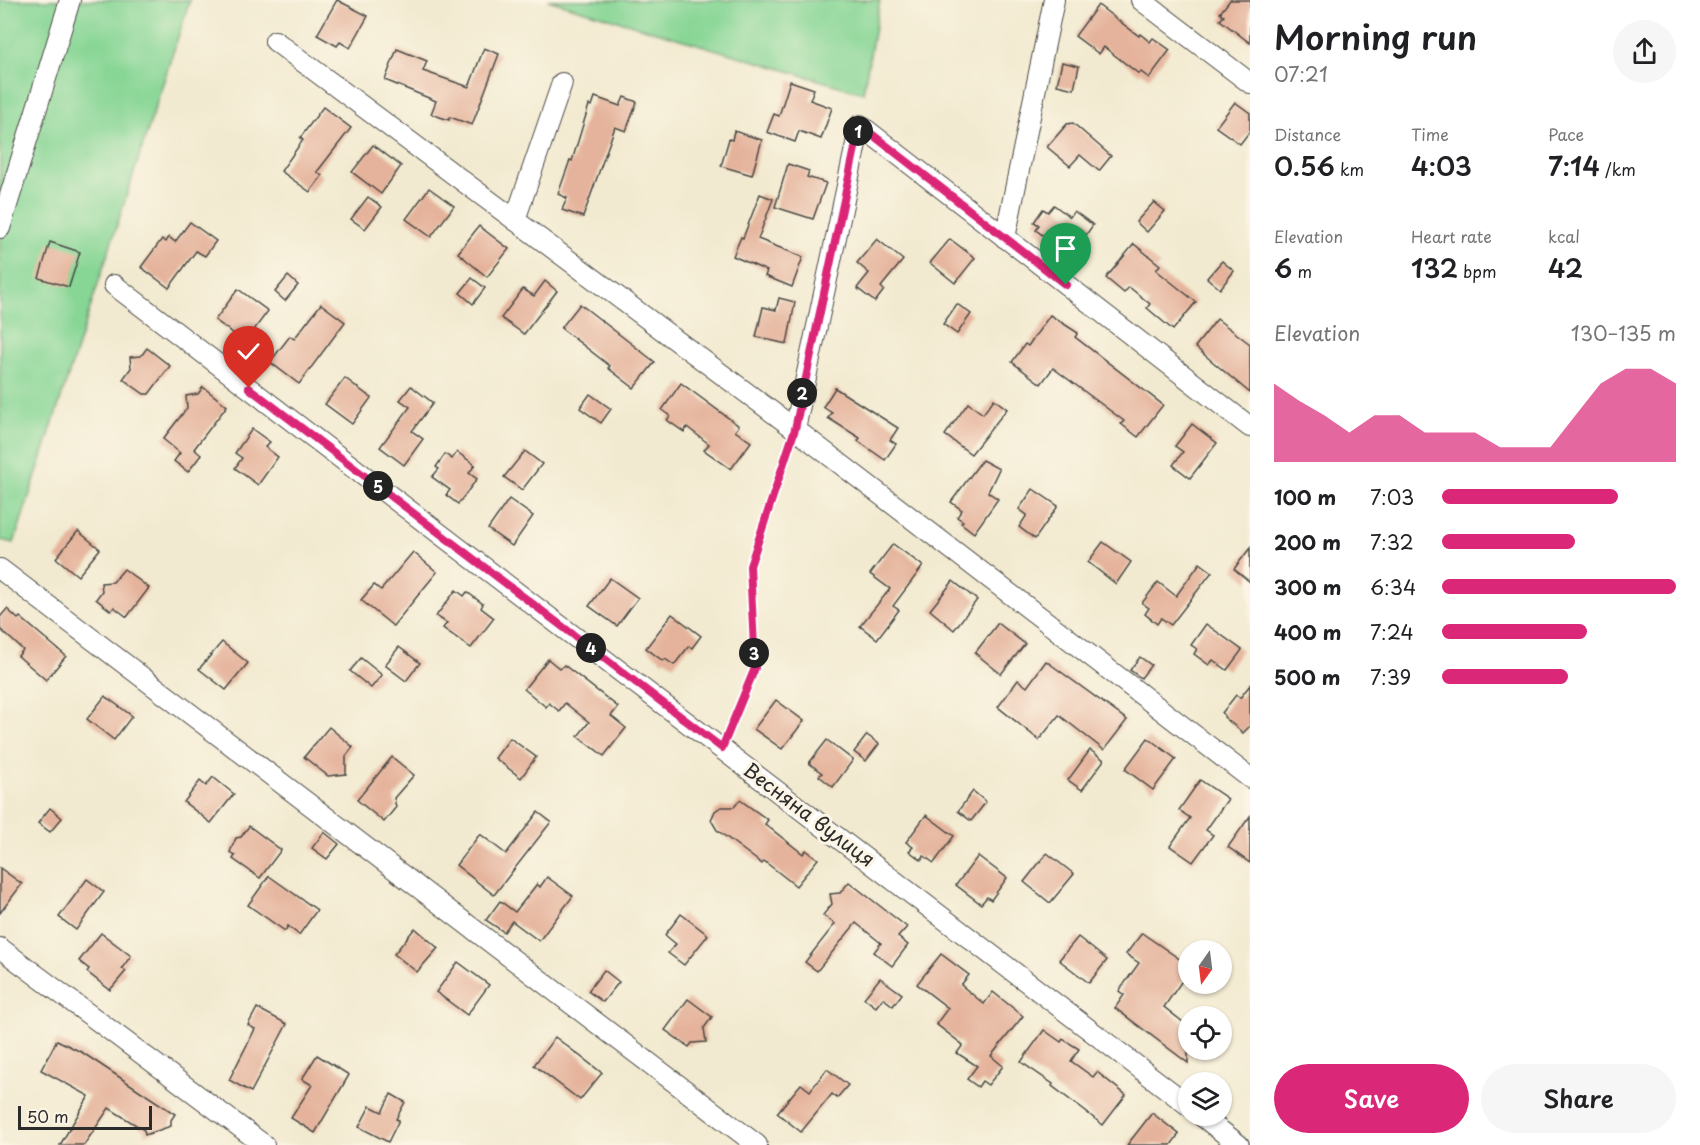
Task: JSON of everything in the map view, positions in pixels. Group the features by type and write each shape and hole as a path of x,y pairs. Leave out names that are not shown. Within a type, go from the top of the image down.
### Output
{"street":[{"path":"0,228 70,0"},
{"path":"1005,238 1054,0"},
{"path":"1141,0 1250,83"},
{"path":"275,41 795,429 1250,778"},
{"path":"515,220 562,83"},
{"path":"795,429 860,125 1250,427"},
{"name":"Весняна вулиця","path":"114,285 1178,1097"},
{"path":"0,569 757,1145"},
{"path":"0,948 264,1145"},
{"path":"1215,1126 1239,1145"}],"path":[{"path":"722,748 755,668 750,566 795,429"}],"green space":[{"path":"0,0 190,0 14,543 0,540"},
{"path":"548,0 880,0 863,93"}],"building":[{"path":"337,0 368,16 350,48 340,42 337,46 317,35"},
{"path":"1230,0 1250,0 1250,43 1220,20 1224,16 1220,13"},
{"path":"1098,5 1139,36 1140,34 1150,42 1153,38 1170,50 1149,78 1141,72 1139,74 1104,47 1099,54 1075,36"},
{"path":"484,48 499,54 472,125 450,117 449,120 431,114 436,101 385,80 397,49 427,61 423,71 469,87"},
{"path":"1062,62 1079,66 1074,89 1057,85"},
{"path":"790,81 814,89 810,100 832,108 821,139 799,131 795,142 767,132 774,114 779,116"},
{"path":"595,97 620,106 624,97 637,102 626,131 615,127 583,217 562,210 567,198 558,194 570,160 572,161 589,105 592,106"},
{"path":"1235,102 1250,113 1250,131 1240,144 1216,127"},
{"path":"323,107 351,128 317,172 322,176 310,192 281,171 303,140 300,138"},
{"path":"1073,123 1111,156 1099,171 1080,155 1070,166 1047,147 1067,124"},
{"path":"734,131 762,140 752,175 721,166 729,139 732,140"},
{"path":"373,145 401,166 381,194 352,172"},
{"path":"788,164 809,171 807,177 826,183 813,219 775,207"},
{"path":"429,188 454,206 431,237 406,219"},
{"path":"760,194 773,199 758,239 803,257 792,287 765,276 767,271 733,256 741,237 743,238"},
{"path":"368,197 382,207 365,229 351,219"},
{"path":"1154,202 1165,211 1147,232 1136,222"},
{"path":"1054,205 1070,217 1074,211 1093,225 1070,258 1036,230 1039,225 1034,222 1043,209 1048,212"},
{"path":"190,222 216,241 205,256 196,251 169,288 141,267 162,239 166,242 169,237 175,242"},
{"path":"479,226 509,249 487,277 458,253"},
{"path":"877,239 903,260 881,287 884,290 875,302 857,288 869,273 857,263"},
{"path":"950,239 975,258 955,283 930,263"},
{"path":"50,242 80,252 69,287 39,278"},
{"path":"1134,244 1160,265 1156,270 1196,302 1173,330 1147,308 1150,304 1129,287 1124,293 1106,278"},
{"path":"1222,261 1234,271 1220,289 1207,278"},
{"path":"288,276 298,285 285,301 275,292"},
{"path":"472,278 485,288 473,304 460,293"},
{"path":"545,281 557,291 524,334 501,318 523,289 534,296"},
{"path":"238,289 268,311 245,342 215,320"},
{"path":"779,298 795,302 787,344 756,337 763,307 776,310"},
{"path":"321,304 345,322 299,384 270,362 290,336 294,339"},
{"path":"580,304 655,362 634,388 561,328"},
{"path":"957,304 971,314 957,334 943,324"},
{"path":"1050,315 1078,333 1075,337 1163,405 1138,437 1121,424 1124,421 1053,368 1041,384 1012,362 1025,344 1028,346"},
{"path":"1217,319 1250,344 1250,393 1195,347"},
{"path":"147,348 170,366 149,394 144,394 123,379 131,368 130,357 141,356"},
{"path":"345,378 371,398 352,424 325,404"},
{"path":"681,383 739,426 735,431 751,442 731,469 704,450 709,444 687,427 684,432 667,420 670,416 662,410"},
{"path":"411,386 433,403 412,431 423,439 404,465 380,447 410,407 400,400"},
{"path":"203,387 227,406 194,449 201,455 188,472 174,461 180,453 163,439 187,408 186,396 198,394"},
{"path":"835,388 898,428 890,440 896,444 885,460 858,441 860,438 828,418 832,413 823,407"},
{"path":"590,394 611,409 601,423 580,408"},
{"path":"994,399 1007,409 971,454 945,435 968,403 983,414"},
{"path":"1192,424 1217,443 1190,478 1173,465 1183,452 1175,446"},
{"path":"252,429 270,442 265,447 278,457 258,485 235,468 242,458 235,453"},
{"path":"525,451 542,464 522,490 504,477"},
{"path":"457,452 475,465 469,473 477,479 458,504 446,495 450,490 432,477 439,469 436,467 445,454 452,459"},
{"path":"982,460 999,469 988,492 998,499 974,533 961,523 963,521 957,517 962,510 951,502"},
{"path":"1033,489 1058,506 1035,539 1019,527 1027,515 1019,509"},
{"path":"509,499 533,516 512,546 488,529"},
{"path":"78,531 100,549 78,576 56,558"},
{"path":"1103,542 1131,562 1116,584 1088,562"},
{"path":"893,544 923,566 893,606 899,610 877,639 860,626 890,589 870,574"},
{"path":"1250,548 1250,582 1234,569"},
{"path":"413,552 437,572 393,626 361,600 374,585 381,590"},
{"path":"1200,563 1212,572 1171,625 1161,618 1157,624 1145,614 1149,608 1142,603 1158,582 1176,596"},
{"path":"124,569 149,588 127,617 114,607 111,611 96,599 102,591 101,583 113,582"},
{"path":"610,578 638,598 617,626 589,606"},
{"path":"953,581 977,600 954,630 930,610"},
{"path":"456,590 464,596 467,592 483,604 481,608 494,618 471,648 443,628 447,623 436,616"},
{"path":"7,609 18,619 20,617 66,656 46,680 18,656 23,650 0,629 0,617"},
{"path":"672,614 701,636 692,648 689,646 674,665 665,659 663,661 646,648"},
{"path":"998,623 1025,644 1001,674 975,653"},
{"path":"1206,624 1242,650 1227,670 1213,660 1209,665 1194,654 1197,649 1191,645"},
{"path":"222,642 248,663 226,690 199,669"},
{"path":"399,647 420,663 406,681 385,665"},
{"path":"1140,657 1151,665 1141,678 1130,670"},
{"path":"361,658 382,675 371,688 350,671"},
{"path":"548,659 560,669 564,665 618,707 611,716 626,728 604,756 578,736 589,722 565,703 559,711 549,703 546,707 524,689"},
{"path":"1046,661 1127,720 1104,750 1059,715 1039,740 998,707 1018,680 1027,687"},
{"path":"1250,685 1250,726 1243,733 1222,713 1236,695 1240,698"},
{"path":"105,696 132,716 114,740 87,719"},
{"path":"776,700 804,721 782,749 754,729"},
{"path":"329,727 353,747 346,756 346,774 328,776 304,757"},
{"path":"867,735 879,744 866,761 854,752"},
{"path":"510,738 536,757 521,778 495,758"},
{"path":"1148,738 1176,759 1153,790 1125,769"},
{"path":"827,740 853,760 833,787 819,776 822,773 809,763"},
{"path":"1090,750 1104,760 1082,790 1068,780"},
{"path":"392,757 414,775 394,798 396,807 384,822 357,800"},
{"path":"213,777 234,794 211,823 184,802 200,781 206,786"},
{"path":"1200,780 1228,799 1206,830 1213,835 1193,862 1170,846 1190,818 1179,810"},
{"path":"973,791 986,802 971,821 958,811"},
{"path":"740,800 768,820 765,824 803,854 806,850 818,859 796,886 764,861 762,864 717,830 711,820 715,811 721,807 734,807"},
{"path":"50,808 62,818 50,832 38,823"},
{"path":"538,812 551,822 494,895 456,865 480,834 506,854"},
{"path":"926,815 954,836 934,863 924,856 921,860 909,851 913,847 906,842"},
{"path":"1250,816 1250,863 1228,847"},
{"path":"249,826 281,850 260,878 233,859 235,856 230,852 236,838 241,837"},
{"path":"324,832 339,844 327,859 312,848"},
{"path":"1047,853 1074,874 1050,903 1024,882"},
{"path":"978,856 1007,878 991,900 987,897 981,904 956,885"},
{"path":"0,868 22,884 0,913"},
{"path":"269,876 317,910 299,935 288,926 285,931 248,905"},
{"path":"547,877 573,896 539,941 512,921 504,932 486,920 500,901 515,912 537,884 540,887"},
{"path":"87,879 104,892 76,930 59,917"},
{"path":"849,882 907,927 898,937 908,945 892,966 874,952 881,943 856,923 817,971 805,962 835,924 823,915 832,904 830,894 840,893"},
{"path":"681,914 708,935 684,965 668,953 676,944 665,935"},
{"path":"415,928 438,948 417,972 394,954"},
{"path":"101,933 131,956 122,968 126,971 110,990 87,972 89,969 79,961"},
{"path":"1142,933 1178,958 1178,987 1164,1007 1178,1018 1178,1055 1115,1008 1124,995 1119,991 1139,963 1126,954"},
{"path":"1078,937 1107,960 1089,983 1059,960"},
{"path":"941,954 969,975 961,985 984,1004 993,992 1023,1016 991,1056 1003,1066 988,1085 982,1081 978,1087 967,1079 977,1066 957,1053 963,1045 936,1024 948,1008 917,984"},
{"path":"458,962 489,985 467,1015 436,992"},
{"path":"604,970 619,982 603,1002 588,991"},
{"path":"880,978 902,994 893,1006 883,998 876,1007 864,998"},
{"path":"688,999 712,1017 704,1028 706,1042 692,1043 689,1047 665,1030"},
{"path":"257,1008 287,1024 251,1092 229,1080 255,1029 248,1025"},
{"path":"1044,1030 1061,1042 1063,1039 1079,1049 1071,1061 1093,1077 1097,1072 1126,1095 1103,1125 1052,1086 1053,1084 1021,1062"},
{"path":"555,1037 602,1073 580,1100 534,1065"},
{"path":"57,1040 83,1053 175,1114 171,1120 171,1126 145,1135 144,1130 109,1108 84,1145 60,1145 89,1096 41,1070"},
{"path":"317,1055 349,1075 315,1133 291,1118 312,1085 302,1079"},
{"path":"827,1069 848,1085 837,1098 832,1094 801,1132 777,1113 801,1084 810,1091"},
{"path":"391,1094 405,1102 388,1142 359,1127 370,1106 382,1112"},
{"path":"1152,1113 1179,1134 1171,1145 1127,1145"}],"route":[{"path":"249,388 722,748 755,668 750,566 795,429 860,125 1066,285"}]}
